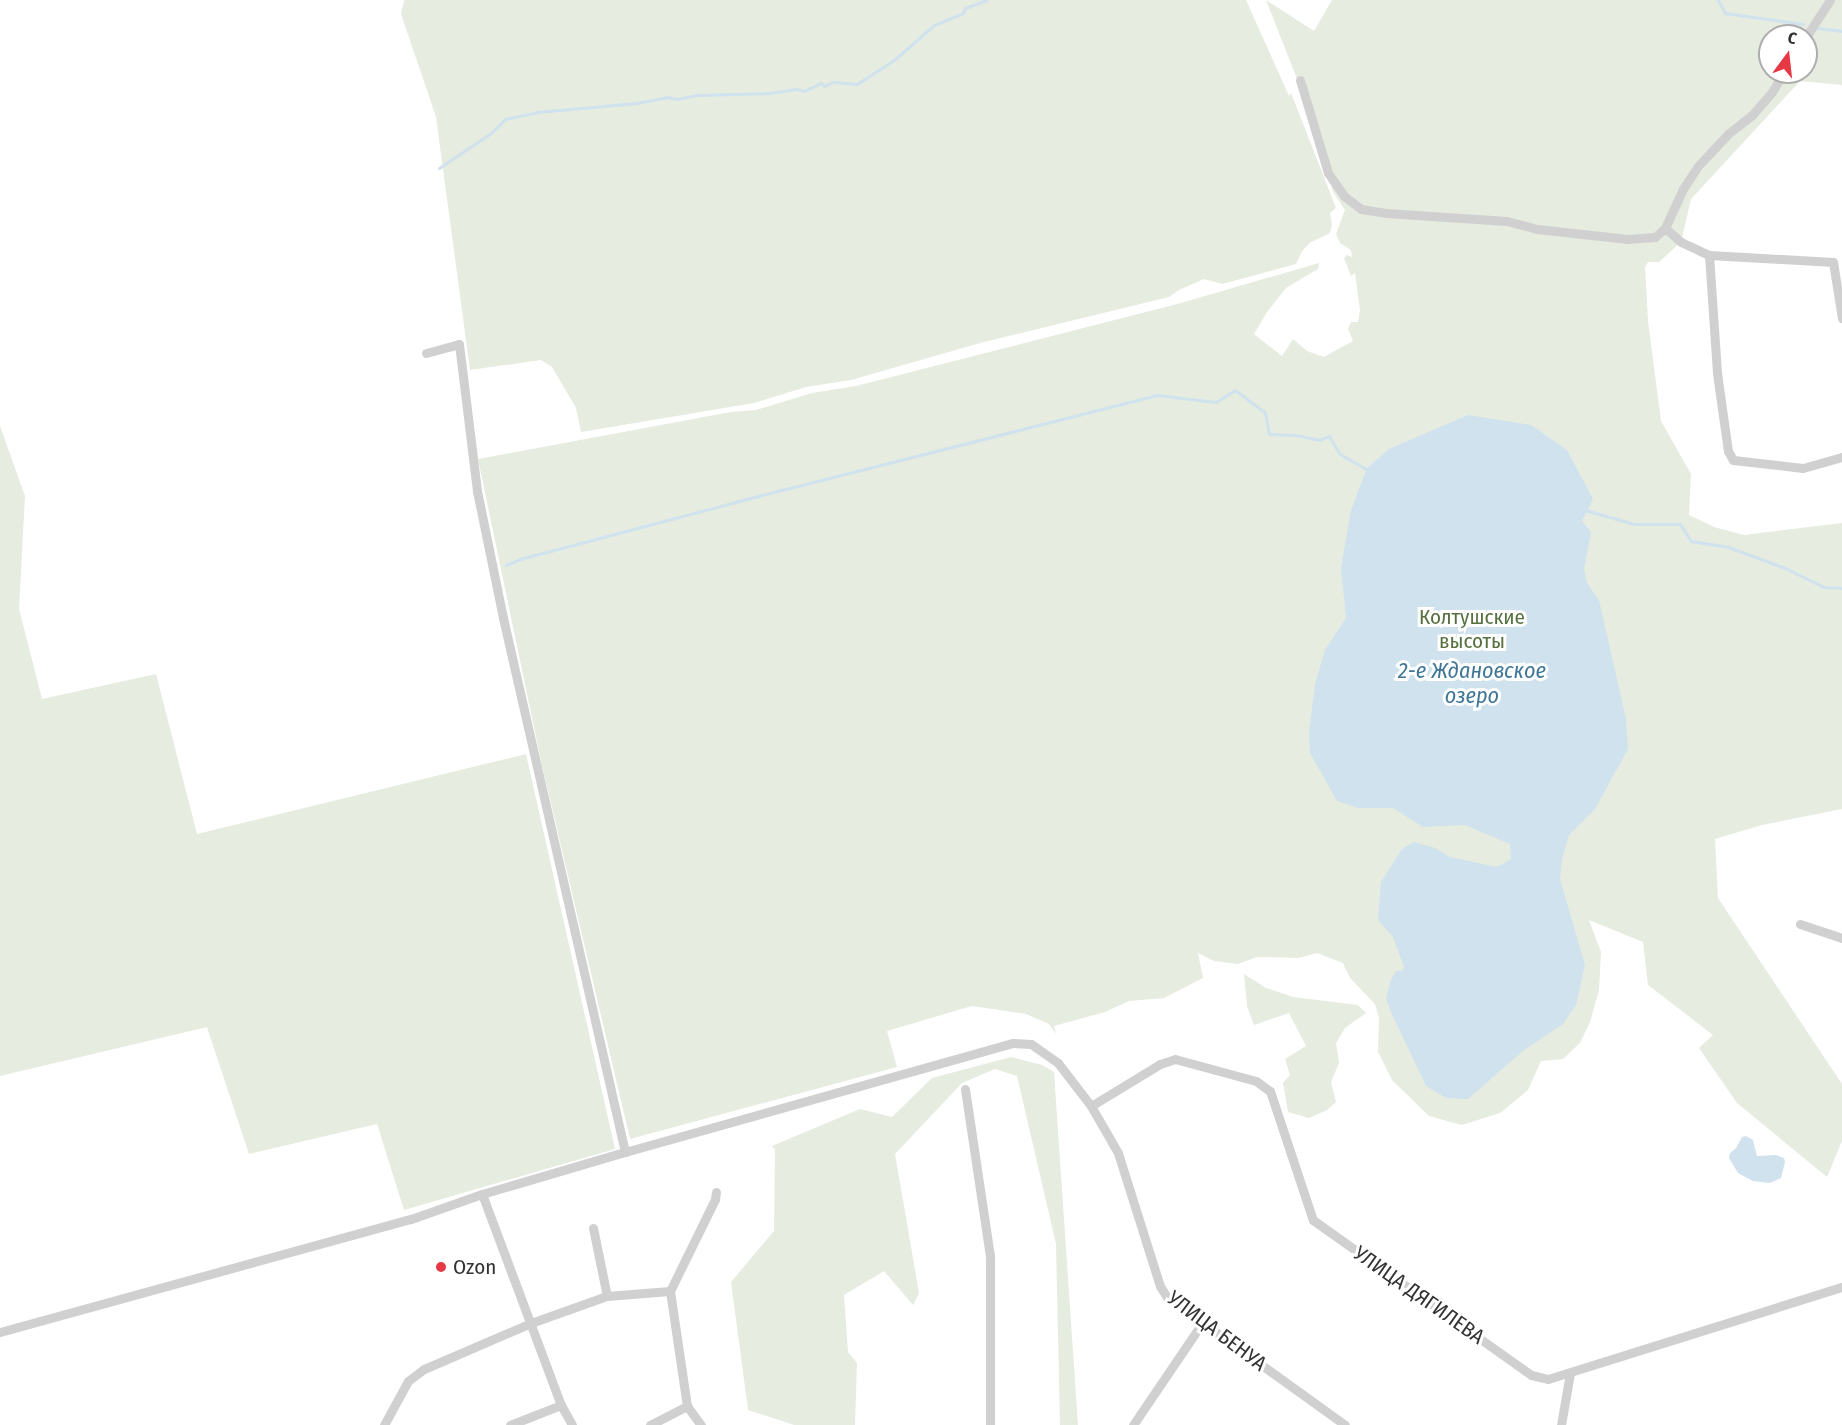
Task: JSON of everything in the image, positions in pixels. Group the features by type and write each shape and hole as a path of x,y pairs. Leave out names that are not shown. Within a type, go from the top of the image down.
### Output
{"street":[{"path":"1814,24 1830,0"},
{"path":"1300,80 1328,173 1344,196 1361,209 1386,213 1507,221 1537,229 1627,239 1655,237 1665,228 1683,189 1698,166 1729,133 1752,115 1777,84"},
{"path":"1665,228 1681,242 1709,255 1833,262 1842,318"},
{"path":"1709,255 1717,373 1728,451 1733,460 1803,468 1842,457"},
{"path":"426,353 459,344 477,491 503,618 626,1152"},
{"path":"1800,924 1842,938"},
{"name":"УЛИЦА БЕНУА","path":"0,1332 411,1219 482,1194 1013,1043 1031,1044 1058,1063 1091,1106 1118,1153 1160,1286 1167,1297 1345,1425"},
{"name":"УЛИЦА ДЯГИЛЕВА","path":"1091,1106 1160,1064 1175,1059 1256,1081 1270,1091 1313,1220 1530,1375 1548,1379 1842,1287"},
{"path":"965,1089 990,1256 990,1425"},
{"path":"701,1425 687,1406 670,1291 715,1199 716,1191"},
{"path":"482,1194 561,1405 572,1425"},
{"path":"593,1228 607,1296"},
{"path":"384,1425 408,1381 416,1374 531,1323 607,1296 670,1291"},
{"path":"1133,1425 1202,1323"},
{"path":"1561,1425 1569,1373"},
{"path":"510,1425 561,1405"},
{"path":"650,1425 687,1406"}],"green space":[{"path":"404,0 1246,0 1289,96 1291,93 1336,208 1330,213 1332,225 1330,233 1311,242 1302,251 1296,264 1222,284 1204,279 1169,297 980,343 851,380 806,387 754,403 581,432 576,408 552,367 541,360 470,370 436,117 401,14"},
{"name":"Колтушские высоты","path":"1266,0 1314,31 1332,0 1842,0 1842,85 1818,83 1818,24 1758,24 1758,84 1797,84 1691,199 1681,242 1659,262 1648,262 1645,267 1648,321 1661,421 1691,474 1689,515 1714,527 1744,535 1842,523 1842,809 1762,825 1715,839 1718,898 1842,1084 1842,1141 1827,1177 1737,1103 1699,1048 1713,1035 1648,985 1643,942 1589,920 1601,952 1599,990 1590,1022 1580,1043 1563,1059 1541,1061 1528,1090 1500,1113 1462,1125 1429,1116 1392,1080 1378,1052 1379,1018 1375,1004 1350,978 1343,963 1317,953 1299,958 1257,957 1238,964 1214,961 1198,953 1203,978 1164,998 1129,1001 1105,1012 1054,1026 1056,1034 1049,1024 1026,1014 972,1006 887,1031 897,1067 630,1139 541,761 478,459 731,412 756,410 812,393 856,386 1181,303 1319,263 1318,269 1286,288 1267,312 1254,334 1282,356 1293,339 1307,351 1324,357 1353,341 1348,329 1351,322 1358,322 1360,310 1355,273 1351,276 1344,258 1347,255 1352,257 1351,250 1340,243 1336,234 1345,210 1333,192 1303,94"},
{"path":"0,426 25,496 19,609 42,699 156,674 197,834 526,754 615,1149 404,1210 377,1124 249,1154 207,1027 0,1076"},
{"path":"1244,974 1266,988 1293,997 1358,1005 1366,1013 1345,1028 1336,1043 1339,1063 1331,1082 1336,1102 1327,1110 1309,1118 1288,1112 1283,1083 1290,1075 1285,1059 1306,1046 1289,1013 1254,1025 1247,1006"},
{"path":"1011,1057 1042,1065 1054,1072 1078,1425 1060,1425 1056,1244 1017,1076 995,1069 962,1083 895,1154 919,1293 913,1305 884,1271 844,1295 848,1352 857,1363 855,1425 794,1425 748,1410 731,1282 774,1231 775,1150 772,1146 860,1109 892,1117 932,1078"}],"water":[{"name":"2-е Ждановское озеро","path":"1468,415 1531,425 1567,450 1593,499 1582,521 1591,532 1584,569 1587,583 1599,600 1626,719 1628,749 1595,809 1569,835 1562,859 1560,879 1585,965 1576,1005 1563,1024 1524,1050 1468,1099 1446,1098 1426,1086 1391,1012 1386,998 1391,980 1396,971 1402,971 1404,967 1393,937 1378,920 1381,882 1402,849 1414,842 1435,848 1450,857 1497,867 1511,859 1510,844 1465,825 1423,827 1393,808 1358,808 1337,801 1310,753 1309,733 1315,684 1325,650 1346,618 1341,568 1351,510 1367,468 1389,449"},
{"path":"1746,1136 1753,1140 1757,1156 1776,1155 1784,1158 1781,1178 1770,1183 1753,1181 1738,1173 1729,1158 1730,1153 1742,1137"}],"waterway":[{"path":"439,168 491,133 505,119 537,112 637,103 667,97 677,99 698,95 769,93 797,89 804,91 821,83 824,86 833,82 857,84 894,60 934,25 963,13 965,8 987,0"},
{"path":"1718,0 1725,13 1803,24"},
{"path":"1818,28 1842,31"},
{"path":"506,565 520,559 782,490 1157,395 1216,402 1235,390 1265,413 1269,434 1296,435 1319,440 1329,436 1340,454 1369,471"},
{"path":"1585,510 1634,524 1680,524 1691,541 1728,547 1785,568 1824,587 1842,588"}],"place":[{"name":"Ozon","path":"441,1267"}]}
